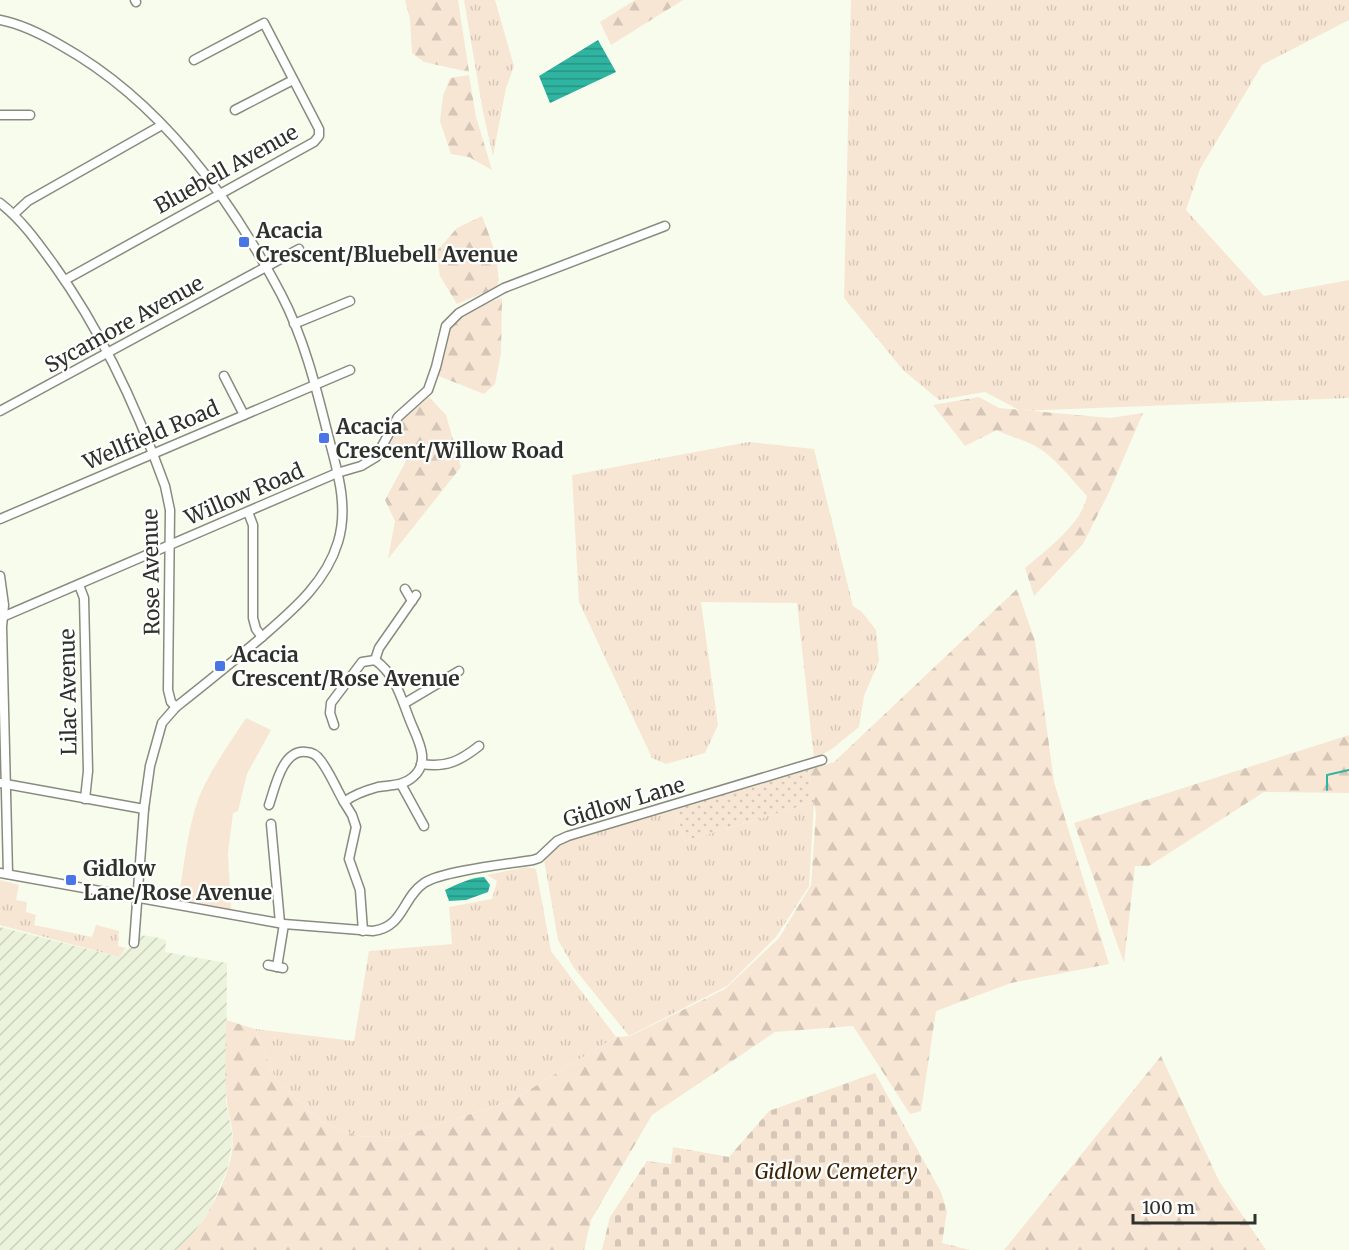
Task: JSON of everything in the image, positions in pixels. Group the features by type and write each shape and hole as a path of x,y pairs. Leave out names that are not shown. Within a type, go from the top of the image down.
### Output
{"street":[{"path":"0,20 39,33 82,58 123,88 162,125 204,173 265,267 294,324 316,384 342,496 343,517 339,539 330,562 304,599 262,637 176,707 162,723 150,766 144,809 134,943"},
{"name":"Bluebell Avenue","path":"65,280 314,141 319,136 320,129 264,23 194,60"},
{"path":"236,110 293,80"},
{"path":"0,115 30,115"},
{"path":"14,214 27,201 162,125"},
{"name":"Rose Avenue","path":"0,203 14,214 65,280 109,353 165,486 170,510 168,690 171,702 176,707"},
{"name":"Willow Road","path":"2,617 337,473 361,466 376,457 398,417 428,390 446,326 459,313 504,288 665,226"},
{"name":"Sycamore Avenue","path":"0,411 299,249"},
{"path":"294,324 350,301"},
{"name":"Wellfield Road","path":"0,519 350,370"},
{"path":"224,376 244,415"},
{"path":"248,512 253,525 253,618 256,629 262,637"},
{"path":"0,576 4,874"},
{"name":"Lilac Avenue","path":"79,585 84,598 88,771 85,799"},
{"path":"375,660 379,648 414,598 405,589"},
{"path":"334,725 330,713 332,703 362,662 375,660 389,672 405,704 422,750 422,764 414,777 401,784 376,788 344,802"},
{"path":"405,704 459,671"},
{"path":"422,764 440,766 467,756 479,746"},
{"path":"269,805 286,762 294,753 303,751 312,753 320,760 352,815 356,827 349,859 360,890 363,931"},
{"name":"Gidlow Lane","path":"4,874 282,924 363,931 381,930 394,922 417,889 432,878 533,860 557,841 568,836 822,760"},
{"path":"3,784 144,809"},
{"path":"401,784 424,826"},
{"path":"271,824 282,924 276,967"}],"shaded area":[{"path":"0,927 119,957 134,943 138,935 155,937 166,940 165,952 227,963 226,1102 233,1139 227,1170 210,1209 189,1240 176,1250 0,1250"}],"green space":[{"path":"405,0 458,0 469,72 424,62 412,53 410,19"},
{"path":"464,0 495,0 514,66 506,88 493,156 483,112"},
{"path":"635,0 683,0 611,45 600,22"},
{"path":"851,0 1349,0 1349,20 1262,65 1200,169 1186,210 1264,296 1349,280 1349,398 1021,411 985,392 939,400 903,370 844,298"},
{"path":"469,75 476,117 492,170 469,157 451,154 440,121 443,96 450,78"},
{"path":"482,216 496,259 498,287 457,304 440,276 436,252 457,228"},
{"path":"502,298 501,353 495,384 484,394 436,375 444,343 452,326 468,313"},
{"path":"429,397 446,415 461,467 388,559 395,521 385,500 407,459 390,444 399,423"},
{"path":"979,397 999,408 1110,418 1143,413 1110,490 1083,544 1034,596 1025,568 1053,545 1071,526 1084,506 1087,496 1052,458 1040,449 997,430 965,446 933,405"},
{"path":"749,442 814,449 853,606 862,612 876,630 879,661 864,696 859,727 832,749 814,759 797,603 701,602 718,725 705,753 666,764 652,758 579,602 572,475"},
{"path":"1017,589 1035,641 1054,782 1109,964 1011,983 936,1011 921,1111 910,1114 853,1026 775,1032 652,1115 591,1220 584,1250 176,1250 197,1229 215,1200 232,1153 233,1134 226,1082 226,1020 255,1029 276,1080 320,1121 357,1136 397,1138 511,1101 616,1037 630,1036 725,989 779,938 811,885 816,813 808,770 834,762"},
{"path":"246,718 271,730 247,774 238,811 233,813 228,853 231,910 178,901 189,835 199,797"},
{"path":"1349,735 1349,793 1264,792 1149,866 1135,866 1124,963 1074,823"},
{"path":"808,770 814,802 685,841 675,808"},
{"path":"814,802 809,886 776,937 727,986 629,1036 574,968 558,940 544,859 550,849 565,842 675,808 685,841"},
{"path":"526,867 536,869 551,951 616,1037 511,1101 397,1138 357,1136 320,1121 276,1080 255,1029 354,1041 369,951 452,944 449,907 492,899 497,881 487,875"},
{"path":"0,880 19,885 16,900 27,902 26,912 36,915 34,925 92,937 96,925 119,931 118,946 126,948 119,957 0,925"},
{"path":"1161,1056 1219,1181 1266,1250 1004,1250"},
{"name":"Gidlow Cemetery","path":"875,1073 941,1192 947,1211 942,1243 970,1250 602,1250 610,1217 647,1161 671,1164 673,1147 729,1157 769,1111"}],"water":[{"path":"598,40 616,72 550,103 539,76"},
{"path":"484,877 490,885 488,892 466,900 449,901 445,890 468,880"}],"waterway":[{"path":"1327,790 1327,775 1349,770"}],"place":[{"name":"Acacia Crescent/Bluebell Avenue","path":"244,242"},
{"name":"Acacia Crescent/Willow Road","path":"324,438"},
{"name":"Acacia Crescent/Rose Avenue","path":"220,666"},
{"name":"Gidlow Lane/Rose Avenue","path":"71,880"}]}
